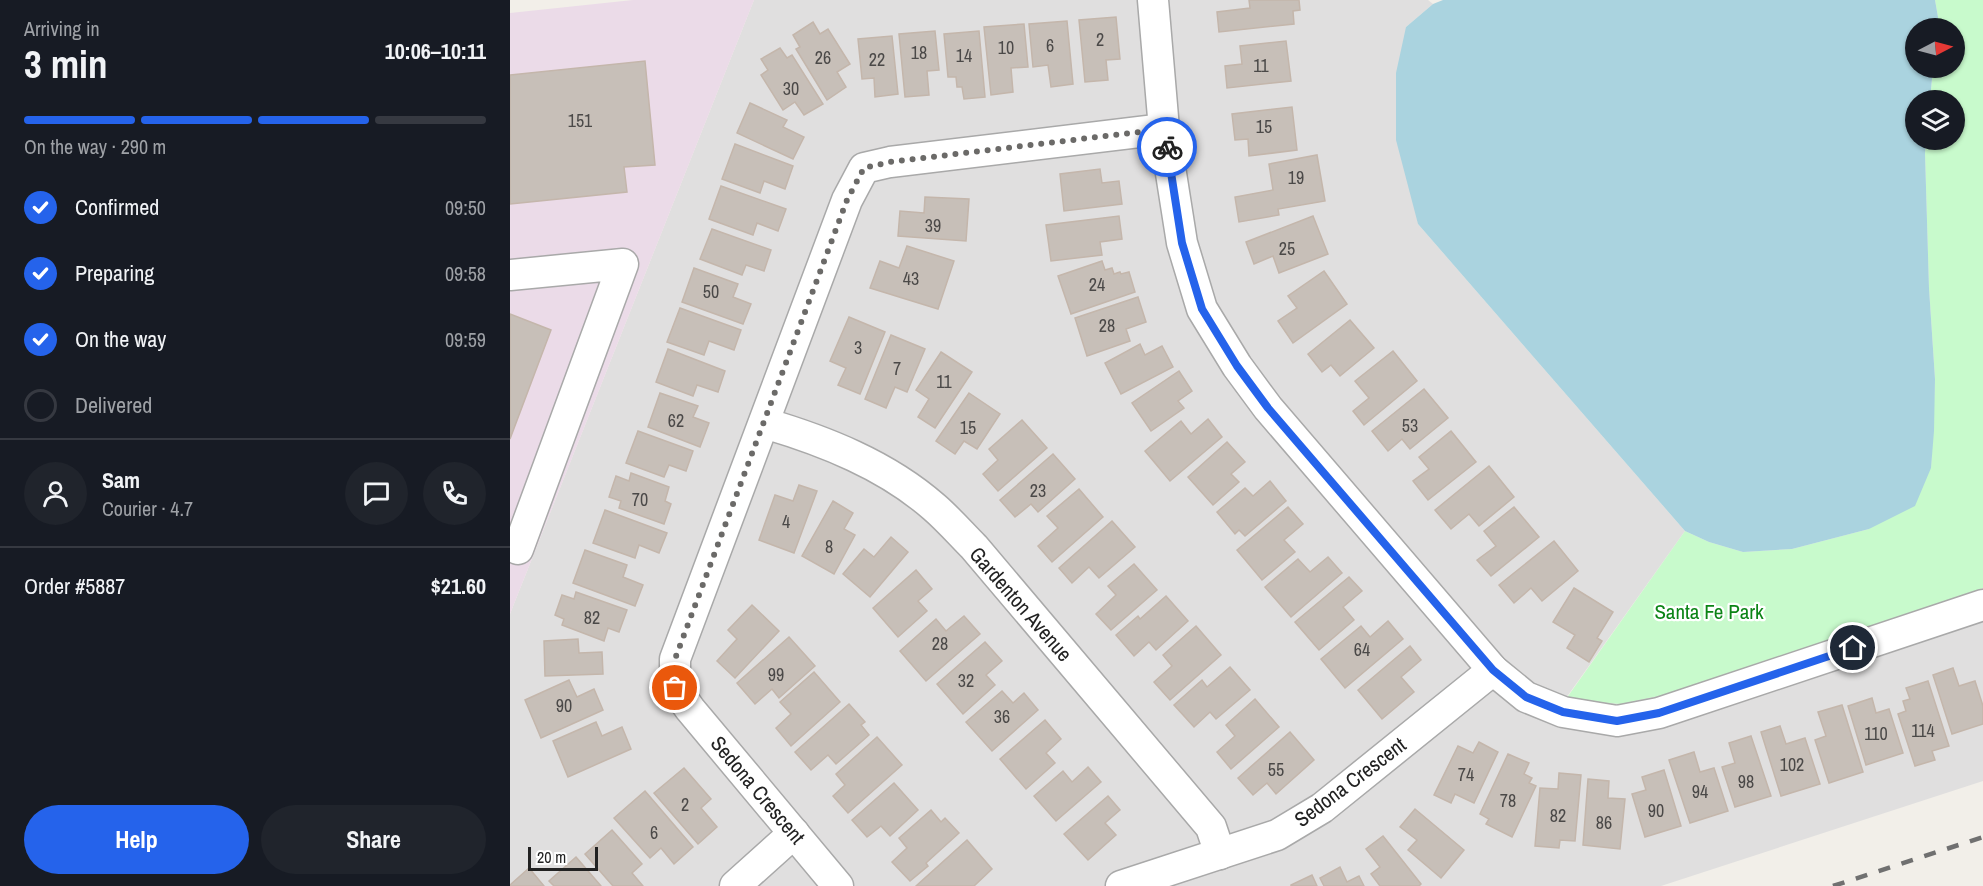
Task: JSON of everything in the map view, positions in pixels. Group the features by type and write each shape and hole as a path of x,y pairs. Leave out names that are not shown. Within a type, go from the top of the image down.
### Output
{"street":[{"path":"1153,0 1164,129 1182,243 1202,309 1237,366 1268,408 1493,670 1526,697 1563,712 1617,721 1659,713 1983,605"},
{"name":"Sedona Crescent","path":"838,886 690,709 675,688 675,659 847,200 864,168 890,162 1164,129"},
{"path":"510,275 623,264 518,549"},
{"name":"Gardenton Avenue","path":"764,423 817,439 888,473 934,507 974,547 1211,827 1220,854"},
{"name":"Sedona Crescent","path":"1121,886 1277,835 1322,808 1493,670"},
{"path":"735,886 794,833"}],"shaded area":[{"path":"633,0 754,0 510,614 510,13"},
{"path":"754,0 1428,0 1433,4 1406,27 1418,224 1685,531 1566,698 1678,692 1983,588 1983,781 1661,886 510,886 510,614"}],"green space":[{"name":"Santa Fe Park","path":"1935,0 1983,0 1983,588 1678,692 1620,704 1566,699 1685,531 1709,542 1743,552 1792,549 1869,529 1931,468 1935,379 1929,288 1925,150 1965,150 1965,90 1931,90 1932,78 1965,78 1965,18 1938,17"}],"water":[{"path":"1443,0 1935,0 1938,18 1905,18 1905,78 1932,78 1931,90 1905,90 1905,150 1925,150 1929,288 1935,379 1931,468 1915,506 1869,529 1792,549 1743,552 1709,542 1685,531 1418,224 1396,140 1396,73 1406,27 1433,4"}],"building":[{"path":"1249,0 1299,0 1300,10 1293,11 1294,24 1219,32 1217,12 1250,8"},
{"path":"1116,17 1120,59 1106,60 1108,80 1085,82 1079,20"},
{"path":"1067,21 1073,84 1051,87 1048,65 1033,67 1029,24"},
{"path":"813,22 820,34 828,29 850,64 837,72 846,87 827,100 796,49 800,47 793,35"},
{"path":"1024,24 1028,67 1011,68 1013,92 991,95 984,27"},
{"path":"935,31 939,70 927,71 929,95 905,97 899,34"},
{"path":"979,31 985,97 964,99 962,87 957,87 956,77 948,77 944,34"},
{"path":"892,36 898,94 875,97 874,78 862,79 858,39"},
{"path":"1286,41 1291,81 1227,88 1225,66 1242,64 1240,46"},
{"path":"780,48 787,58 792,55 823,104 804,115 795,102 783,110 761,75 768,70 761,59"},
{"path":"645,61 655,165 624,167 627,192 510,204 510,75"},
{"path":"750,103 787,120 783,127 804,137 793,159 737,133"},
{"path":"1292,107 1297,150 1249,156 1248,139 1235,140 1232,114"},
{"path":"735,144 793,166 785,189 764,181 760,193 722,179"},
{"path":"1317,155 1325,201 1278,209 1279,215 1239,222 1235,197 1273,190 1269,164"},
{"path":"1100,169 1102,183 1119,181 1122,204 1064,211 1060,174"},
{"path":"721,186 786,209 778,231 757,223 753,235 709,219"},
{"path":"925,197 969,199 966,241 898,236 900,211 924,213"},
{"path":"1119,216 1122,239 1100,242 1102,255 1051,261 1046,225"},
{"path":"1313,216 1328,254 1279,273 1273,256 1254,264 1246,242"},
{"path":"712,229 771,250 764,271 746,265 742,275 700,259"},
{"path":"907,246 954,261 938,309 870,288 880,261 899,268"},
{"path":"1102,261 1105,270 1112,268 1114,274 1129,272 1135,292 1071,314 1058,276"},
{"path":"694,268 738,284 733,297 751,304 743,324 682,302"},
{"path":"1324,271 1347,304 1293,343 1278,321 1297,308 1288,296"},
{"path":"1138,297 1146,322 1126,329 1130,341 1087,356 1075,318"},
{"path":"680,308 741,330 734,350 709,341 704,355 667,342"},
{"path":"510,314 551,330 510,439"},
{"path":"849,317 885,332 860,394 838,385 846,368 830,361"},
{"path":"1350,320 1374,348 1340,376 1331,365 1322,372 1308,354"},
{"path":"891,335 925,349 907,392 895,387 886,408 865,399"},
{"path":"1140,344 1145,355 1162,346 1173,367 1121,394 1105,363"},
{"path":"668,349 725,371 718,392 697,385 693,396 656,382"},
{"path":"1393,351 1417,381 1364,425 1353,411 1369,398 1355,381"},
{"path":"941,352 972,372 935,428 918,417 929,399 916,390"},
{"path":"1179,371 1192,391 1178,401 1184,408 1151,431 1132,403"},
{"path":"1424,389 1448,418 1410,449 1402,439 1388,451 1372,431"},
{"path":"660,393 698,406 693,417 709,423 700,447 648,427"},
{"path":"969,393 1000,414 977,449 964,441 955,454 936,441"},
{"path":"1208,419 1222,437 1170,481 1145,451 1181,421 1191,434"},
{"path":"1022,420 1047,448 998,491 983,474 998,460 989,449"},
{"path":"638,431 693,451 686,471 669,465 664,477 626,463"},
{"path":"1451,431 1476,462 1428,500 1413,481 1429,469 1419,457"},
{"path":"1227,442 1245,462 1231,474 1239,482 1213,505 1188,477"},
{"path":"1053,454 1075,479 1038,512 1031,504 1015,517 1000,500"},
{"path":"1489,466 1514,497 1479,526 1469,514 1451,529 1435,510"},
{"path":"631,473 669,487 665,501 671,504 664,524 619,508 621,501 609,497 616,476 629,481"},
{"path":"1270,481 1286,501 1245,536 1239,530 1235,534 1217,512 1245,488 1253,496"},
{"path":"799,485 817,491 794,553 759,540 775,495 793,501"},
{"path":"1079,489 1103,517 1052,562 1038,546 1058,528 1047,516"},
{"path":"833,501 853,513 844,529 855,535 834,574 802,556"},
{"path":"1288,507 1303,524 1284,540 1295,552 1262,580 1237,550"},
{"path":"1514,507 1539,537 1491,576 1477,560 1496,546 1484,531"},
{"path":"605,510 667,533 659,553 639,545 635,558 593,543"},
{"path":"1112,521 1135,547 1099,578 1089,567 1072,583 1059,568"},
{"path":"891,537 908,552 870,597 843,574 864,549 874,557"},
{"path":"1554,541 1578,571 1542,601 1531,588 1514,603 1499,585"},
{"path":"585,550 627,565 623,577 643,585 635,606 573,583"},
{"path":"1328,557 1342,573 1291,617 1265,587 1298,559 1310,572"},
{"path":"1134,564 1157,590 1111,630 1096,614 1116,595 1108,586"},
{"path":"916,570 932,589 918,601 927,611 898,637 873,608"},
{"path":"1349,577 1362,591 1343,607 1354,620 1319,650 1295,622"},
{"path":"1574,588 1613,612 1597,638 1602,641 1589,662 1567,648 1575,635 1553,622"},
{"path":"576,592 627,610 619,632 608,628 604,641 562,625 564,619 555,615 562,595 574,599"},
{"path":"1166,596 1188,621 1156,650 1149,642 1134,656 1116,635 1138,616 1140,619"},
{"path":"752,605 779,631 735,678 717,661 737,639 728,630"},
{"path":"964,616 980,634 926,681 900,651 936,619 946,631"},
{"path":"1388,621 1403,639 1345,688 1321,659 1361,626 1370,637"},
{"path":"1196,626 1221,655 1170,700 1154,682 1172,666 1163,655"},
{"path":"789,637 815,666 779,698 772,689 755,704 737,683"},
{"path":"578,639 579,653 602,652 603,674 545,676 544,641"},
{"path":"985,642 1002,661 986,675 995,685 963,714 937,684"},
{"path":"1410,646 1421,660 1401,677 1414,692 1382,719 1358,690"},
{"path":"1230,667 1250,690 1216,719 1210,712 1194,727 1174,705 1202,680 1207,687"},
{"path":"1953,668 1959,686 1975,681 1983,706 1983,724 1952,734 1933,675"},
{"path":"814,672 840,702 791,746 776,728 791,714 780,702"},
{"path":"569,680 577,697 594,689 603,710 541,738 525,700"},
{"path":"1928,681 1949,746 1932,751 1935,760 1915,766 1898,714 1906,711 1903,701 1910,699 1906,688"},
{"path":"1002,691 1013,703 1024,693 1038,710 992,751 966,722"},
{"path":"1872,698 1876,713 1889,709 1903,753 1866,765 1848,706"},
{"path":"1255,699 1279,727 1231,769 1217,752 1235,736 1226,725"},
{"path":"849,704 865,722 861,725 869,735 836,764 828,755 811,770 795,752"},
{"path":"1842,705 1863,772 1829,783 1815,740 1826,736 1818,712"},
{"path":"1045,720 1061,739 1046,753 1055,763 1026,789 1000,759"},
{"path":"596,722 602,736 622,727 631,749 568,777 553,741"},
{"path":"1780,726 1786,744 1805,738 1820,784 1781,796 1761,732"},
{"path":"1290,732 1314,760 1276,794 1267,783 1253,795 1238,778"},
{"path":"1751,736 1771,796 1735,807 1722,767 1735,763 1729,743"},
{"path":"877,737 902,765 848,813 833,796 845,785 836,774"},
{"path":"1479,742 1498,752 1474,803 1455,794 1451,803 1434,795 1458,746 1473,753"},
{"path":"1694,752 1700,772 1714,768 1728,811 1690,823 1669,760"},
{"path":"1508,754 1529,763 1524,774 1532,778 1529,783 1536,786 1512,837 1486,824 1489,819 1480,814"},
{"path":"1088,767 1101,782 1056,821 1034,796 1063,771 1072,782"},
{"path":"684,768 711,799 701,808 717,827 698,844 654,793"},
{"path":"1664,770 1681,826 1645,837 1632,794 1646,790 1642,777"},
{"path":"1559,773 1581,775 1575,841 1560,840 1559,848 1535,846 1540,788 1558,789"},
{"path":"1588,779 1609,781 1608,798 1625,799 1620,849 1583,845"},
{"path":"894,783 918,810 890,836 881,826 867,837 852,820"},
{"path":"645,791 693,847 674,864 661,848 650,858 614,818"},
{"path":"1108,796 1120,810 1105,823 1116,835 1088,860 1064,834"},
{"path":"1415,809 1464,850 1441,878 1408,850 1417,840 1400,827"},
{"path":"931,810 941,822 945,818 959,833 926,863 928,866 910,881 892,862 907,848 899,838"},
{"path":"612,830 642,864 632,873 643,886 613,886 585,854"},
{"path":"1383,836 1421,884 1419,886 1380,886 1371,874 1380,867 1366,849"},
{"path":"967,840 992,869 974,886 916,886"},
{"path":"576,857 601,886 554,886 549,881"},
{"path":"1340,867 1347,882 1359,876 1364,886 1324,886 1320,878"},
{"path":"529,868 544,886 510,886 510,885"},
{"path":"1312,875 1317,886 1291,886 1291,885"}],"railway":[{"path":"1833,886 1983,837"}],"way so far":[{"path":"675,688 675,659 847,200 864,168 890,162 1164,129 1167,147"}],"route":[{"path":"1167,147 1182,243 1202,309 1237,366 1268,408 1493,670 1526,697 1563,712 1617,721 1659,713 1853,648"}]}
